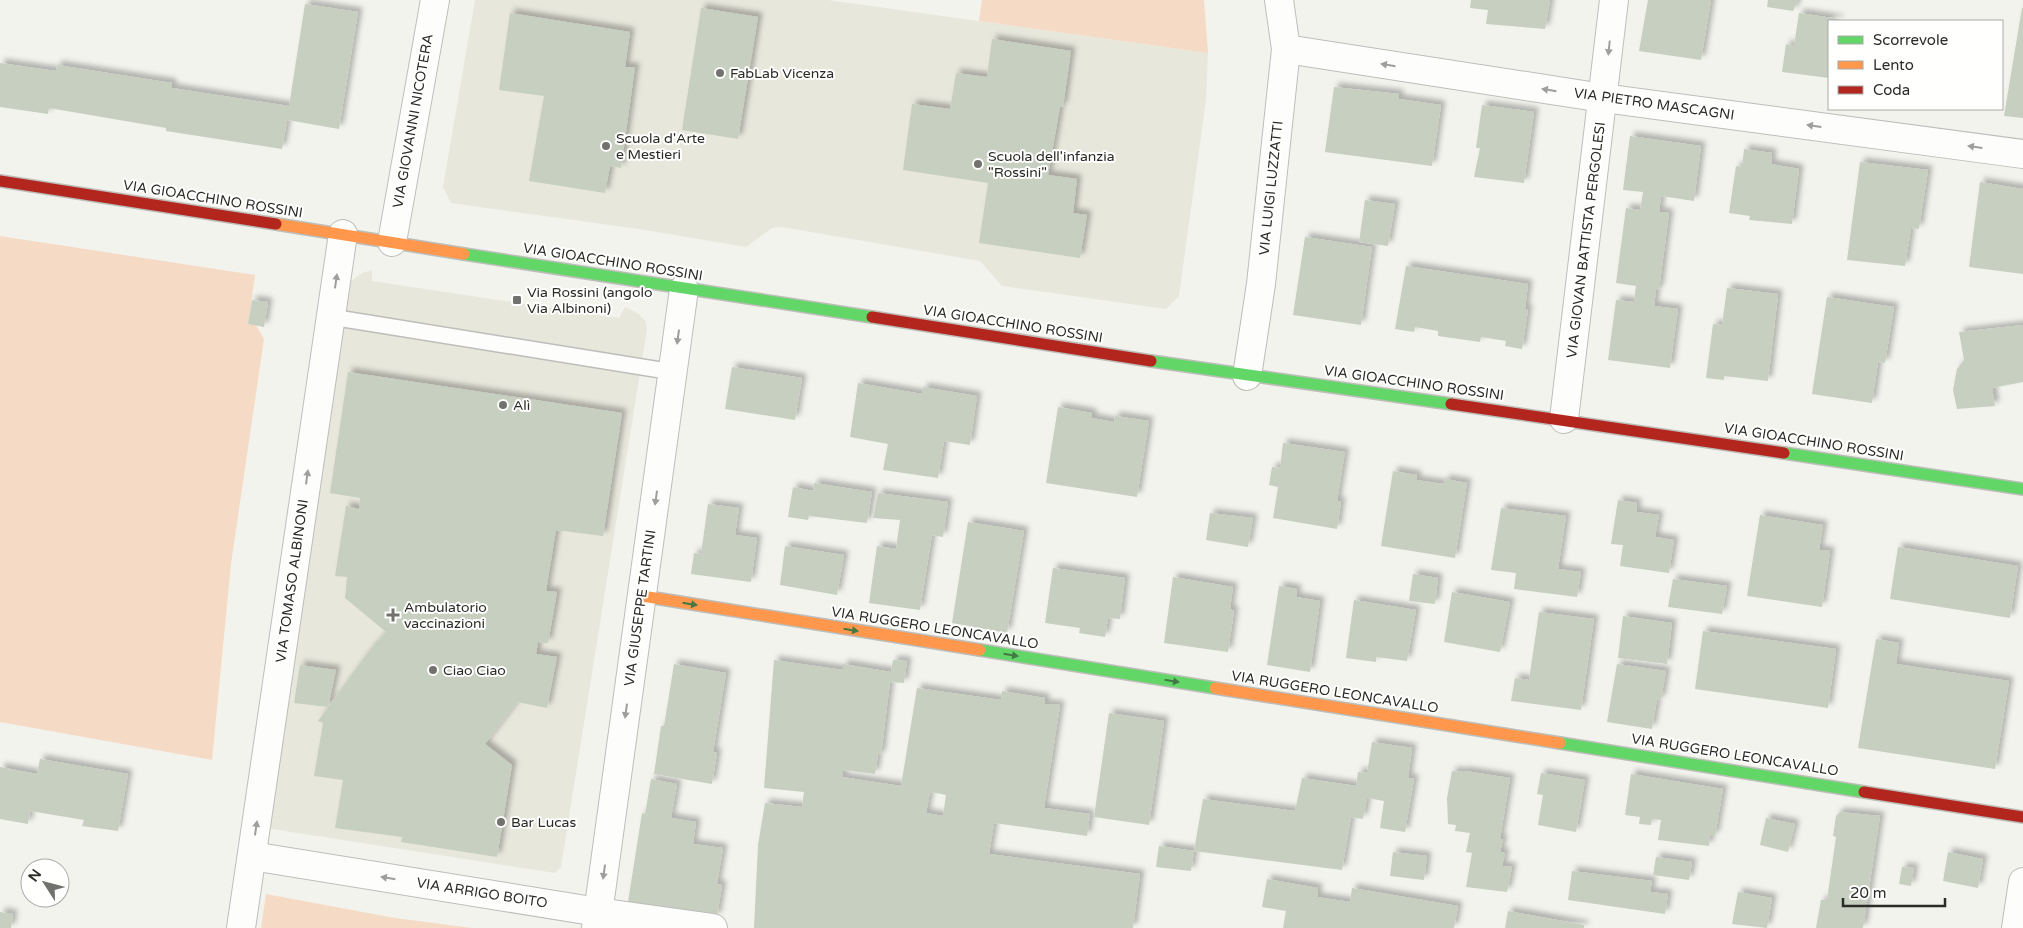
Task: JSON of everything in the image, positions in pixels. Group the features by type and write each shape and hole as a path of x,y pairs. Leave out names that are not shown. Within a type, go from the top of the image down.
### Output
{"street":[{"name":"VIA GIOVANNI NICOTERA","path":"392,242 435,0"},
{"name":"VIA LUIGI LUZZATTI","path":"1247,376 1261,284 1286,49 1279,0"},
{"name":"VIA GIOVAN BATTISTA PERGOLESI","path":"1564,419 1614,0"},
{"name":"VIA PIETRO MASCAGNI","path":"1286,49 1603,98 2023,154"},
{"name":"VIA GIOACCHINO ROSSINI","path":"0,181 1247,376 1564,419 2023,489"},
{"name":"VIA TOMASO ALBINONI","path":"241,928 343,234"},
{"name":"VIA GIUSEPPE TARTINI","path":"597,920 684,289"},
{"name":"VIA RUGGERO LEONCAVALLO","path":"642,596 2023,817"},
{"name":"VIA ARRIGO BOITO","path":"252,856 597,920 713,928"},
{"path":"2016,928 2023,882"}],"lane":[{"path":"331,317 673,372"}],"shaded area":[{"name":"Scuola dell'infanzia \"Rossini\"","path":"475,0 828,0 1208,53 1206,100 1179,296 1166,309 1002,286 980,261 782,227 772,228 746,247 639,229 451,203 443,187"},
{"path":"982,0 1204,0 1208,53 979,21"},
{"path":"0,236 255,275 248,324 256,325 264,339 231,564 212,760 0,722"},
{"path":"372,270 372,281 619,318 625,307 639,314 645,321 647,329 561,867 555,873 272,829 266,824 348,283 362,273"},
{"path":"266,894 395,918 472,928 261,928"}],"building":[{"path":"1471,0 1550,0 1545,29 1486,24 1488,10 1470,8"},
{"path":"1648,0 1711,0 1701,60 1639,51"},
{"path":"1768,0 1798,0 1793,11 1767,7"},
{"path":"305,4 358,12 339,129 287,120 282,149 166,131 166,128 49,108 48,114 0,107 0,63 56,71 57,65 172,83 172,88 289,106"},
{"name":"FabLab Vicenza","path":"701,8 758,17 738,139 682,130"},
{"path":"2023,8 2023,118 2004,116"},
{"path":"510,13 630,32 625,67 635,67 621,168 610,166 605,193 529,181 544,96 499,90"},
{"path":"1799,13 1839,19 1828,20 1828,78 1782,72 1786,44 1794,46"},
{"path":"992,39 1071,51 1063,107 1060,107 1048,175 1077,179 1073,213 1087,215 1080,258 979,243 988,183 903,170 912,104 950,109 956,73 987,77"},
{"path":"1334,87 1399,94 1399,99 1441,105 1432,166 1325,152"},
{"path":"1482,105 1534,112 1524,183 1474,177 1480,148 1476,148"},
{"path":"1630,136 1701,146 1694,201 1661,196 1659,212 1669,213 1659,290 1656,290 1654,306 1678,309 1670,368 1608,360 1616,300 1634,302 1636,286 1616,283 1626,208 1640,210 1643,192 1623,190"},
{"path":"1744,149 1772,153 1771,164 1799,169 1792,224 1749,220 1750,216 1729,213 1736,166 1742,167"},
{"path":"1860,162 1928,170 1919,229 1911,228 1905,266 1847,260"},
{"path":"1980,182 2023,189 2023,274 1969,267"},
{"path":"1365,200 1395,204 1388,246 1359,242"},
{"path":"1305,237 1372,247 1361,325 1293,315"},
{"path":"1406,266 1528,284 1525,309 1528,309 1522,349 1505,346 1506,341 1481,337 1480,342 1438,336 1438,331 1415,327 1414,332 1395,329"},
{"path":"1727,288 1778,294 1768,381 1724,376 1724,380 1706,378 1713,324 1722,325"},
{"path":"1827,297 1894,307 1885,363 1878,362 1872,403 1812,394"},
{"path":"252,300 268,302 264,327 248,324"},
{"path":"2023,325 2023,382 1992,388 1995,406 1957,409 1953,390 1957,369 1964,360 1959,332"},
{"path":"732,367 802,378 795,420 725,409"},
{"path":"348,372 622,413 603,536 556,530 546,591 557,592 548,643 538,642 536,654 557,657 547,708 517,702 485,744 512,765 497,857 401,842 402,837 335,828 343,780 314,776 323,723 318,721 369,651 386,632 345,598 347,577 335,576 346,506 359,509 360,498 330,493"},
{"path":"858,383 922,394 923,387 977,396 970,445 944,441 938,478 883,470 888,444 850,437"},
{"path":"1058,407 1092,413 1092,418 1114,422 1115,416 1149,421 1137,497 1046,483"},
{"path":"1283,443 1345,452 1337,501 1341,502 1337,529 1273,518 1278,487 1269,485 1272,467 1280,468"},
{"path":"1393,471 1417,475 1416,480 1444,484 1445,479 1467,483 1455,558 1381,546"},
{"path":"814,483 872,492 867,523 809,516 808,520 788,517 793,487 813,491"},
{"path":"878,493 948,502 943,537 932,535 920,610 869,603 877,546 896,549 900,520 873,518"},
{"path":"1618,500 1637,503 1636,512 1659,515 1655,537 1674,540 1669,573 1620,566 1623,545 1611,544"},
{"path":"708,504 739,508 735,535 757,538 751,582 691,574 694,553 701,554"},
{"path":"1501,508 1566,516 1558,569 1581,572 1577,597 1514,589 1516,573 1491,570"},
{"path":"1210,513 1253,518 1248,547 1206,540"},
{"path":"1760,515 1823,525 1819,550 1830,551 1822,607 1747,596"},
{"path":"968,522 1024,531 1007,633 952,623"},
{"path":"785,546 844,555 837,595 780,585"},
{"path":"1898,547 2018,566 2010,618 1890,599"},
{"path":"1053,568 1125,578 1120,619 1108,618 1105,637 1079,633 1080,628 1045,623"},
{"path":"1413,574 1438,578 1435,604 1409,601"},
{"path":"1173,577 1233,587 1230,609 1234,611 1228,652 1164,643"},
{"path":"1673,579 1727,586 1722,614 1668,607"},
{"path":"1279,586 1297,589 1296,597 1320,601 1310,672 1267,665"},
{"path":"1452,592 1510,602 1500,652 1444,642"},
{"path":"1354,600 1416,610 1407,661 1376,657 1376,662 1346,658"},
{"path":"1539,612 1594,619 1581,710 1511,701 1515,678 1529,680"},
{"path":"1623,616 1672,623 1667,664 1618,658"},
{"path":"1703,631 1836,649 1828,708 1695,689"},
{"path":"1876,639 1899,643 1896,664 2009,681 1995,769 1858,748"},
{"path":"774,660 843,670 843,664 891,672 893,660 907,661 904,683 890,682 881,755 878,755 875,774 843,770 842,777 901,786 917,688 1001,700 1002,691 1045,698 1045,704 1060,705 1044,808 1090,814 1087,836 994,823 989,854 1140,874 1133,928 754,928 758,845 765,803 802,807 804,792 764,788","holes":["930,792 946,795 943,816 926,813"]},
{"path":"674,664 726,673 713,752 717,753 712,784 654,774 661,726 664,726"},
{"path":"1617,664 1666,671 1661,700 1657,699 1652,729 1607,722"},
{"path":"300,665 336,670 328,707 294,703"},
{"path":"1109,713 1164,721 1149,825 1094,817"},
{"path":"1372,742 1412,748 1408,778 1414,779 1405,832 1380,828 1384,801 1367,798 1363,819 1351,817 1342,870 1194,851 1203,799 1295,811 1302,778 1356,786 1358,772 1367,773"},
{"path":"40,759 128,774 118,831 82,826 84,820 30,811 28,824 0,819 0,767 37,774"},
{"path":"1452,771 1465,771 1510,778 1500,839 1503,839 1500,852 1505,853 1502,866 1512,867 1507,892 1466,887 1472,853 1466,852 1470,833 1455,831 1456,825 1448,824 1447,798"},
{"path":"1541,773 1585,780 1576,832 1538,825 1543,795 1537,794"},
{"path":"1631,774 1723,789 1715,836 1710,836 1709,846 1658,840 1661,820 1652,819 1651,825 1639,824 1640,817 1625,815"},
{"path":"651,779 677,784 671,818 696,822 693,844 723,848 717,884 722,885 717,917 628,902 642,813 645,814"},
{"path":"1840,812 1880,816 1863,928 1816,928 1821,900 1827,900 1836,837 1833,836 1836,816"},
{"path":"1766,818 1795,824 1788,852 1760,845"},
{"path":"1159,846 1194,851 1191,871 1156,867"},
{"path":"1393,852 1427,856 1424,880 1390,876"},
{"path":"1948,852 1983,859 1978,888 1943,881"},
{"path":"1656,857 1692,862 1689,880 1653,875"},
{"path":"1902,867 1914,868 1911,886 1899,884"},
{"path":"1572,871 1652,881 1650,892 1668,894 1665,914 1568,900"},
{"path":"1267,879 1318,888 1317,897 1350,902 1352,888 1458,906 1454,928 1283,928 1286,911 1262,907"},
{"path":"1738,892 1772,898 1767,928 1732,924"},
{"path":"1508,911 1584,925 1584,928 1505,928"},
{"path":"0,912 13,914 11,928 0,928"}],"traffic: fast":[{"path":"464,254 872,317"},
{"path":"1151,361 1451,404"},
{"path":"1784,453 2023,489"},
{"path":"980,650 1215,688"},
{"path":"1560,743 1864,792"}],"traffic: slow":[{"path":"276,224 464,254"},
{"path":"642,596 980,650"},
{"path":"1215,688 1560,743"}],"traffic: jam":[{"path":"0,181 276,224"},
{"path":"872,317 1151,361"},
{"path":"1451,404 1784,453"},
{"path":"1864,792 2023,817"}],"place":[{"name":"FabLab Vicenza","path":"720,73"},
{"name":"Scuola d'Arte e Mestieri","path":"606,146"},
{"name":"Scuola dell'infanzia \"Rossini\"","path":"978,164"},
{"name":"Via Rossini (angolo Via Albinoni)","path":"517,300"},
{"name":"Alì","path":"503,405"},
{"name":"Ambulatorio vaccinazioni","path":"393,615"},
{"name":"Ciao Ciao","path":"433,670"},
{"name":"Bar Lucas","path":"501,822"}]}
